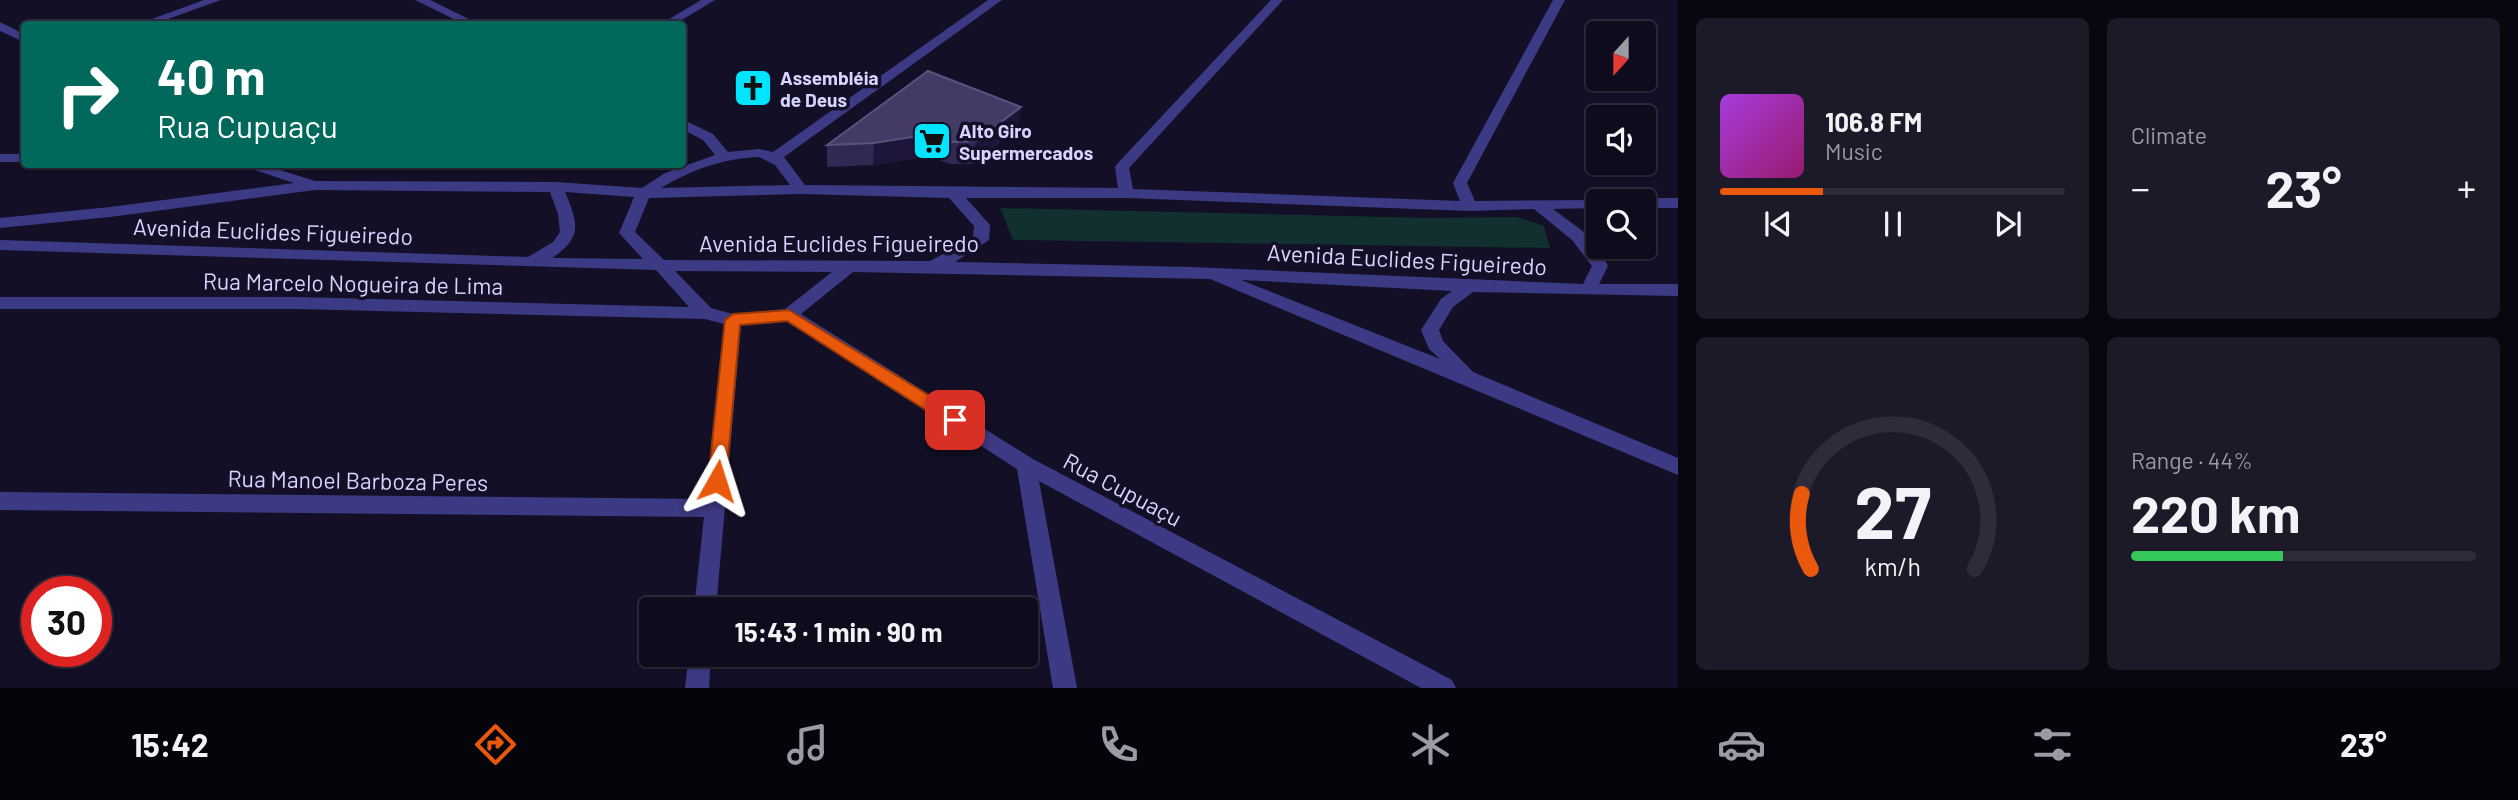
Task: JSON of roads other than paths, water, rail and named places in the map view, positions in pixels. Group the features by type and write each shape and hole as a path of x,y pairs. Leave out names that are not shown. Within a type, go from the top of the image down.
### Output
{"street":[{"path":"153,21 215,0"},
{"path":"421,0 466,21"},
{"path":"672,21 709,0"},
{"path":"775,156 996,0"},
{"path":"1126,193 1122,167 1277,0"},
{"path":"1470,206 1460,183 1559,0"},
{"path":"0,26 21,36"},
{"path":"0,37 21,38"},
{"path":"686,125 708,136 726,157"},
{"path":"801,189 775,156 763,154 726,157 677,173 645,193 633,211 627,233 639,249 660,265 705,313 733,320 789,315 848,267"},
{"path":"0,158 21,158"},
{"path":"258,168 315,185"},
{"name":"Avenida Euclides Figueiredo","path":"0,223 110,212 315,185 555,187 645,193 801,189 953,193 1126,193 1470,206 1586,204"},
{"path":"531,262 562,246 568,231 567,216 555,187"},
{"path":"936,265 981,240 982,225 953,193"},
{"path":"1656,203 1678,203"},
{"path":"1537,204 1578,236 1600,266 1588,290"},
{"name":"Avenida Euclides Figueiredo","path":"0,245 660,265 936,265 1204,272 1468,287 1678,290"},
{"path":"1204,272 1471,379 1678,467"},
{"path":"1468,287 1447,303 1430,330 1435,344 1471,379"},
{"name":"Rua Marcelo Nogueira de Lima","path":"0,303 296,303 705,313"},
{"name":"Rua Cupuaçu","path":"789,315 1026,465 1414,680 1444,688"},
{"path":"706,597 733,320"},
{"path":"1026,465 1065,688"},
{"name":"Rua Manoel Barboza Peres","path":"0,500 715,508"},
{"path":"697,688 699,667"}],"place":[{"name":"Assembléia de Deus","path":"753,88"},
{"name":"Alto Giro Supermercados","path":"932,141"}]}
